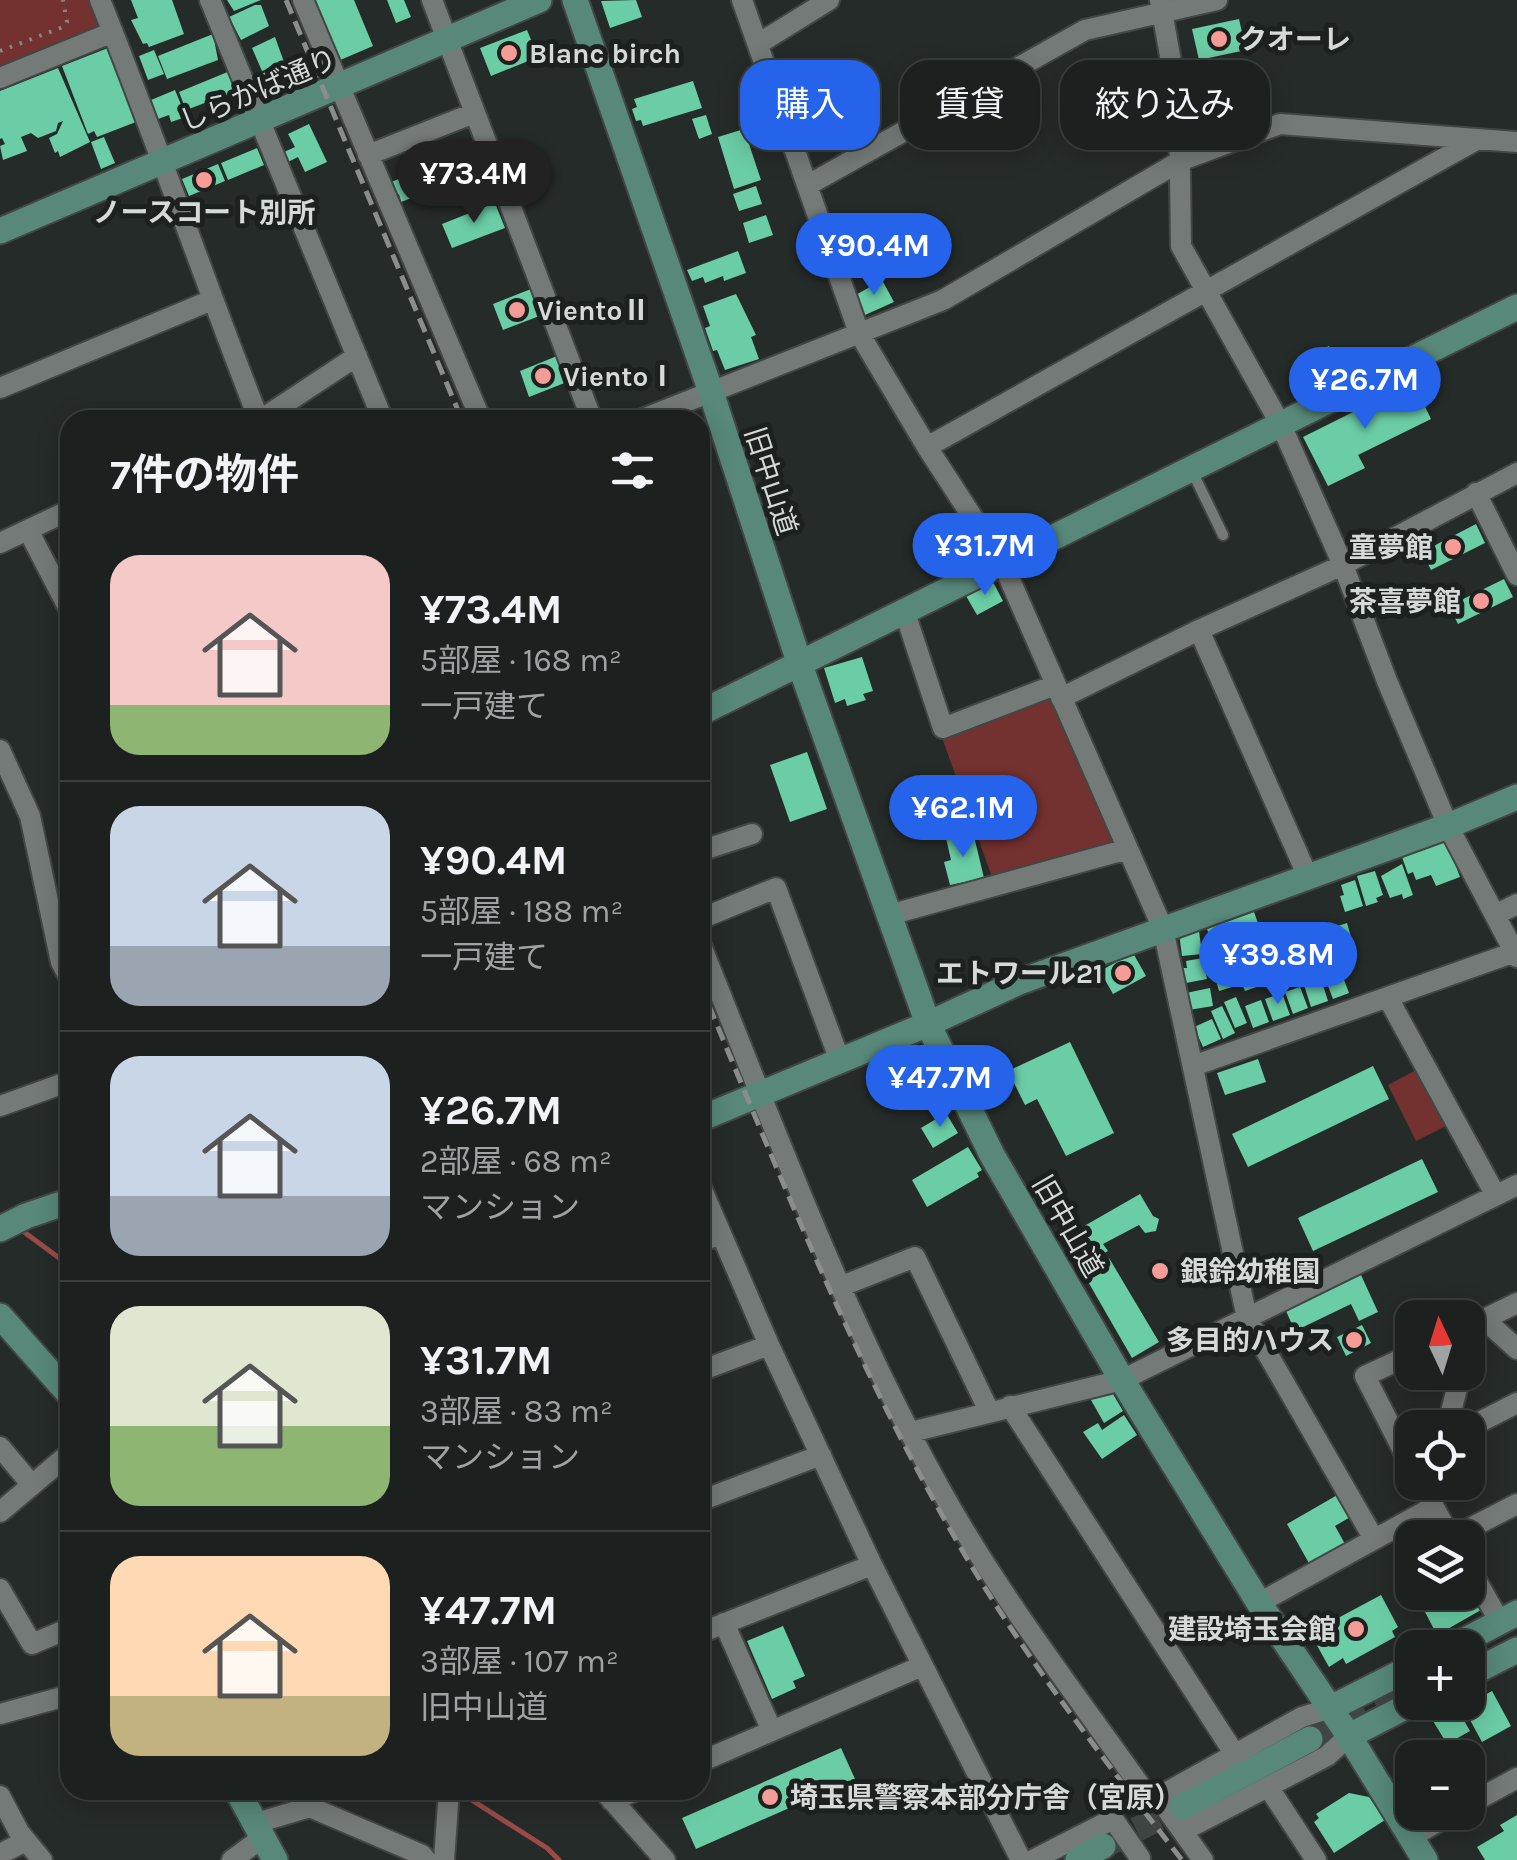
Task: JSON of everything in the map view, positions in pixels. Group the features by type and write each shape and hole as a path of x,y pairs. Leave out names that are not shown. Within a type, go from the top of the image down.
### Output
{"street":[{"path":"100,0 165,163 255,410"},
{"path":"210,0 379,410"},
{"path":"303,0 476,410"},
{"path":"432,0 588,410"},
{"name":"しらかば通り","path":"0,231 539,0"},
{"name":"旧中山道","path":"575,0 800,666 928,1024 992,1155 1122,1380 1426,1860"},
{"path":"742,0 859,333 927,448 1003,564 1163,929 1247,1318 1374,1538"},
{"path":"758,44 828,0"},
{"path":"808,185 1085,30 1162,7 1218,0"},
{"path":"1162,7 1179,106 1181,246 1282,427 1448,826 1516,954 1193,1066"},
{"path":"0,78 113,32"},
{"path":"368,155 474,112"},
{"path":"665,410 943,300 1182,160 1280,124 1517,142"},
{"path":"927,448 1478,139"},
{"path":"0,388 212,300"},
{"path":"710,706 800,666 1517,307"},
{"path":"274,410 357,356"},
{"path":"905,614 944,728 1058,691 1343,566 1517,473"},
{"path":"1476,493 1517,575"},
{"path":"0,543 60,515"},
{"path":"28,530 60,592"},
{"path":"1199,630 1308,877"},
{"path":"0,750 30,816 60,954"},
{"path":"710,1114 1019,982 1448,826 1517,796"},
{"path":"710,848 752,834"},
{"path":"889,915 1128,849"},
{"path":"710,916 776,888 840,1061"},
{"path":"1497,914 1517,904"},
{"path":"710,968 842,1286 911,1432 954,1512 1047,1654 1144,1791 1175,1812 1202,1860"},
{"path":"1388,998 1495,1194"},
{"path":"0,1106 60,1085"},
{"path":"911,1432 1122,1380 1517,1184"},
{"path":"8,1225 60,1205"},
{"path":"710,1207 768,1344 872,1564 1021,1860"},
{"path":"710,1238 722,1234"},
{"path":"842,1286 915,1257 999,1408 1234,1753"},
{"path":"1485,1319 1517,1302"},
{"path":"0,1316 60,1384"},
{"path":"1485,1330 1517,1349"},
{"path":"710,1367 768,1344"},
{"path":"1395,1362 1365,1376 1395,1435"},
{"path":"1485,1419 1517,1402"},
{"path":"0,1448 32,1485"},
{"path":"710,1497 821,1455"},
{"path":"0,1512 60,1461"},
{"path":"1260,1603 1374,1538 1420,1500"},
{"path":"1485,1520 1517,1504"},
{"path":"710,1629 872,1564"},
{"path":"0,1588 32,1644 60,1632"},
{"path":"1485,1588 1511,1622"},
{"path":"1488,1647 1511,1622"},
{"path":"1485,1633 1511,1622"},
{"path":"724,1623 772,1731"},
{"path":"1485,1666 1517,1650"},
{"path":"710,1758 922,1666"},
{"path":"1175,1812 1234,1753 1395,1676"},
{"path":"0,1714 60,1698"},
{"path":"1175,1812 1269,1788 1395,1712"},
{"path":"1175,1812 1310,1739"},
{"path":"1485,1796 1517,1778"},
{"path":"1269,1788 1316,1860"},
{"path":"0,1796 42,1860"},
{"path":"242,1800 263,1841"},
{"path":"444,1860 448,1800"},
{"path":"612,1800 665,1860"},
{"path":"232,1860 310,1806 422,1854 426,1860"},
{"path":"1033,1860 1113,1819 1140,1859"},
{"path":"1412,1837 1424,1830"},
{"path":"0,1854 26,1841"},
{"path":"1078,1860 1103,1846"}],"lane":[{"path":"1192,471 1222,535"}],"path":[{"path":"0,51 63,27 67,12 63,0"}],"shaded area":[{"path":"0,0 90,0 102,30 0,71"},
{"path":"1050,696 1117,844 992,877 941,735"},
{"path":"1420,1068 1447,1118 1446,1126 1416,1141 1388,1085"}],"building":[{"path":"131,0 172,0 184,34 149,47 143,44 131,20 138,18"},
{"path":"227,0 261,0 234,11"},
{"path":"313,0 354,0 373,46 338,61"},
{"path":"387,0 404,0 411,17 396,23"},
{"path":"636,0 642,17 610,28 601,1"},
{"path":"261,5 269,26 241,40 229,17"},
{"name":"クオーレ","path":"1239,19 1246,50 1199,60 1192,29"},
{"name":"Blanc birch","path":"527,30 538,57 491,76 480,48"},
{"path":"213,34 218,60 167,79 158,56"},
{"path":"275,37 284,62 262,71 252,48"},
{"path":"108,48 136,122 97,137 94,131 88,134 62,66"},
{"path":"154,50 164,74 148,80 139,56"},
{"path":"287,64 294,81 259,96 251,78"},
{"path":"58,68 90,142 60,157 49,138 57,134 63,121 56,131 38,138 31,133 21,137 27,151 3,160 0,91"},
{"path":"230,71 234,92 186,110 179,92"},
{"path":"693,81 702,108 643,126 641,120 636,121 634,99"},
{"path":"175,90 186,117 171,122 169,115 158,119 151,100"},
{"path":"706,115 712,134 699,139 692,119"},
{"path":"309,124 327,162 305,172 298,157 288,162 284,152 295,147 288,134"},
{"path":"740,130 740,150 751,150 761,180 734,189 718,137"},
{"path":"104,137 115,163 101,169 91,142"},
{"path":"257,148 264,165 228,180 221,163"},
{"path":"477,149 483,171 401,202 399,194 396,196 391,182"},
{"name":"ノースコート別所","path":"218,164 225,181 189,196 182,179"},
{"path":"756,186 762,204 739,211 733,194"},
{"path":"495,203 505,228 452,248 442,224"},
{"path":"766,215 773,235 749,243 743,223"},
{"path":"865,247 874,265 850,275 842,260"},
{"path":"738,251 746,273 724,281 723,276 705,283 703,277 692,281 687,270"},
{"path":"882,280 894,302 865,315 854,296"},
{"name":"VientoⅡ","path":"531,289 542,315 503,330 493,304"},
{"path":"736,294 756,335 751,337 759,359 725,370 705,328 710,326 703,306"},
{"path":"1329,346 1342,371 1322,381 1309,356"},
{"name":"VientoⅠ","path":"557,356 567,382 529,397 520,371"},
{"path":"1413,382 1431,419 1358,455 1365,468 1328,486 1303,437"},
{"name":"童夢館","path":"1476,524 1485,543 1431,570 1422,552"},
{"name":"茶喜夢館","path":"1504,579 1513,597 1458,624 1449,606"},
{"path":"993,582 1003,601 977,615 966,596"},
{"path":"862,657 873,691 863,694 866,700 847,706 845,699 835,703 824,668"},
{"path":"807,752 827,809 790,822 770,765"},
{"path":"973,832 984,878 950,885 944,862 951,860 946,838"},
{"path":"1446,840 1460,877 1436,886 1431,875 1416,880 1413,872 1408,874 1402,857"},
{"path":"1402,864 1413,895 1390,898 1381,876"},
{"path":"1375,871 1383,895 1376,898 1378,902 1366,906 1357,876"},
{"path":"1355,880 1363,906 1345,912 1341,885"},
{"path":"1254,912 1267,948 1267,942 1278,938 1280,944 1290,941 1287,934 1299,931 1301,938 1347,923 1357,958 1317,972 1315,967 1245,991 1242,984 1219,991 1212,967 1219,963 1207,929"},
{"path":"1199,931 1202,954 1182,956 1179,933"},
{"name":"エトワール21","path":"1133,953 1146,976 1113,994 1100,971"},
{"path":"1203,958 1207,979 1186,983 1186,961"},
{"path":"1341,972 1349,993 1333,999 1325,978"},
{"path":"1321,979 1328,1001 1311,1007 1304,985"},
{"path":"1300,987 1308,1008 1293,1014 1285,992"},
{"path":"1210,988 1213,1006 1189,1010 1186,993"},
{"path":"1282,993 1290,1015 1273,1021 1265,999"},
{"path":"1236,997 1247,1023 1235,1028 1224,1002"},
{"path":"1261,1000 1269,1022 1253,1028 1245,1006"},
{"path":"1222,1006 1235,1033 1223,1039 1211,1011"},
{"path":"1212,1019 1221,1039 1203,1047 1194,1027"},
{"path":"1070,1042 1114,1133 1066,1156 1037,1099 1025,1105 1008,1071"},
{"path":"916,1044 924,1064 882,1080 874,1059"},
{"path":"1258,1059 1266,1082 1225,1095 1217,1073"},
{"path":"1373,1066 1389,1099 1248,1167 1232,1134"},
{"path":"946,1113 958,1133 933,1148 921,1128"},
{"path":"968,1147 982,1170 977,1173 979,1177 927,1207 912,1180"},
{"path":"1422,1159 1438,1192 1313,1251 1298,1218"},
{"path":"1140,1194 1159,1219 1156,1231 1145,1233 1139,1225 1103,1244 1108,1251 1082,1266 1065,1237"},
{"path":"1109,1258 1159,1342 1132,1358 1083,1273"},
{"path":"1361,1275 1378,1312 1359,1321 1351,1304 1295,1331 1286,1311"},
{"name":"多目的ハウス","path":"1362,1325 1371,1343 1346,1356 1337,1337"},
{"path":"1110,1389 1123,1411 1104,1423 1091,1400"},
{"path":"1124,1415 1137,1435 1102,1459 1083,1432 1098,1423 1102,1430"},
{"path":"1339,1494 1352,1516 1335,1526 1345,1544 1310,1565 1287,1524"},
{"name":"建設埼玉会館","path":"1381,1595 1398,1627 1392,1631 1395,1637 1346,1664 1343,1658 1329,1667 1310,1633"},
{"path":"1424,1610 1481,1610 1446,1630 1434,1630"},
{"path":"783,1626 805,1676 793,1681 796,1688 772,1699 747,1641"},
{"path":"1492,1691 1511,1726 1485,1740 1481,1740 1470,1720 1485,1720 1485,1695"},
{"path":"1464,1720 1470,1731 1454,1740 1445,1740 1433,1721"},
{"path":"841,1748 855,1779 696,1849 682,1818"},
{"path":"1349,1793 1369,1797 1385,1820 1334,1853 1314,1822 1319,1818 1316,1814"},
{"path":"1517,1815 1517,1860 1485,1860 1477,1847 1504,1831 1500,1825"}],"waterway":[{"path":"20,1229 60,1259"},
{"path":"472,1800 547,1848 559,1860"}],"tunnel":[{"path":"1310,1739 1395,1695"},
{"path":"1103,1846 1182,1807"}],"railway":[{"path":"286,0 458,410"},
{"path":"710,1008 822,1272 924,1482 987,1591 1039,1670 1182,1860"}],"place":[{"name":"クオーレ","path":"1219,39"},
{"name":"Blanc birch","path":"509,53"},
{"name":"ノースコート別所","path":"204,180"},
{"name":"VientoⅡ","path":"517,310"},
{"name":"VientoⅠ","path":"543,376"},
{"name":"童夢館","path":"1453,547"},
{"name":"茶喜夢館","path":"1481,601"},
{"name":"エトワール21","path":"1123,973"},
{"name":"銀鈴幼稚園","path":"1160,1271"},
{"name":"多目的ハウス","path":"1354,1340"},
{"name":"建設埼玉会館","path":"1356,1629"},
{"name":"埼玉県警察本部分庁舎（宮原）","path":"770,1797"}]}
